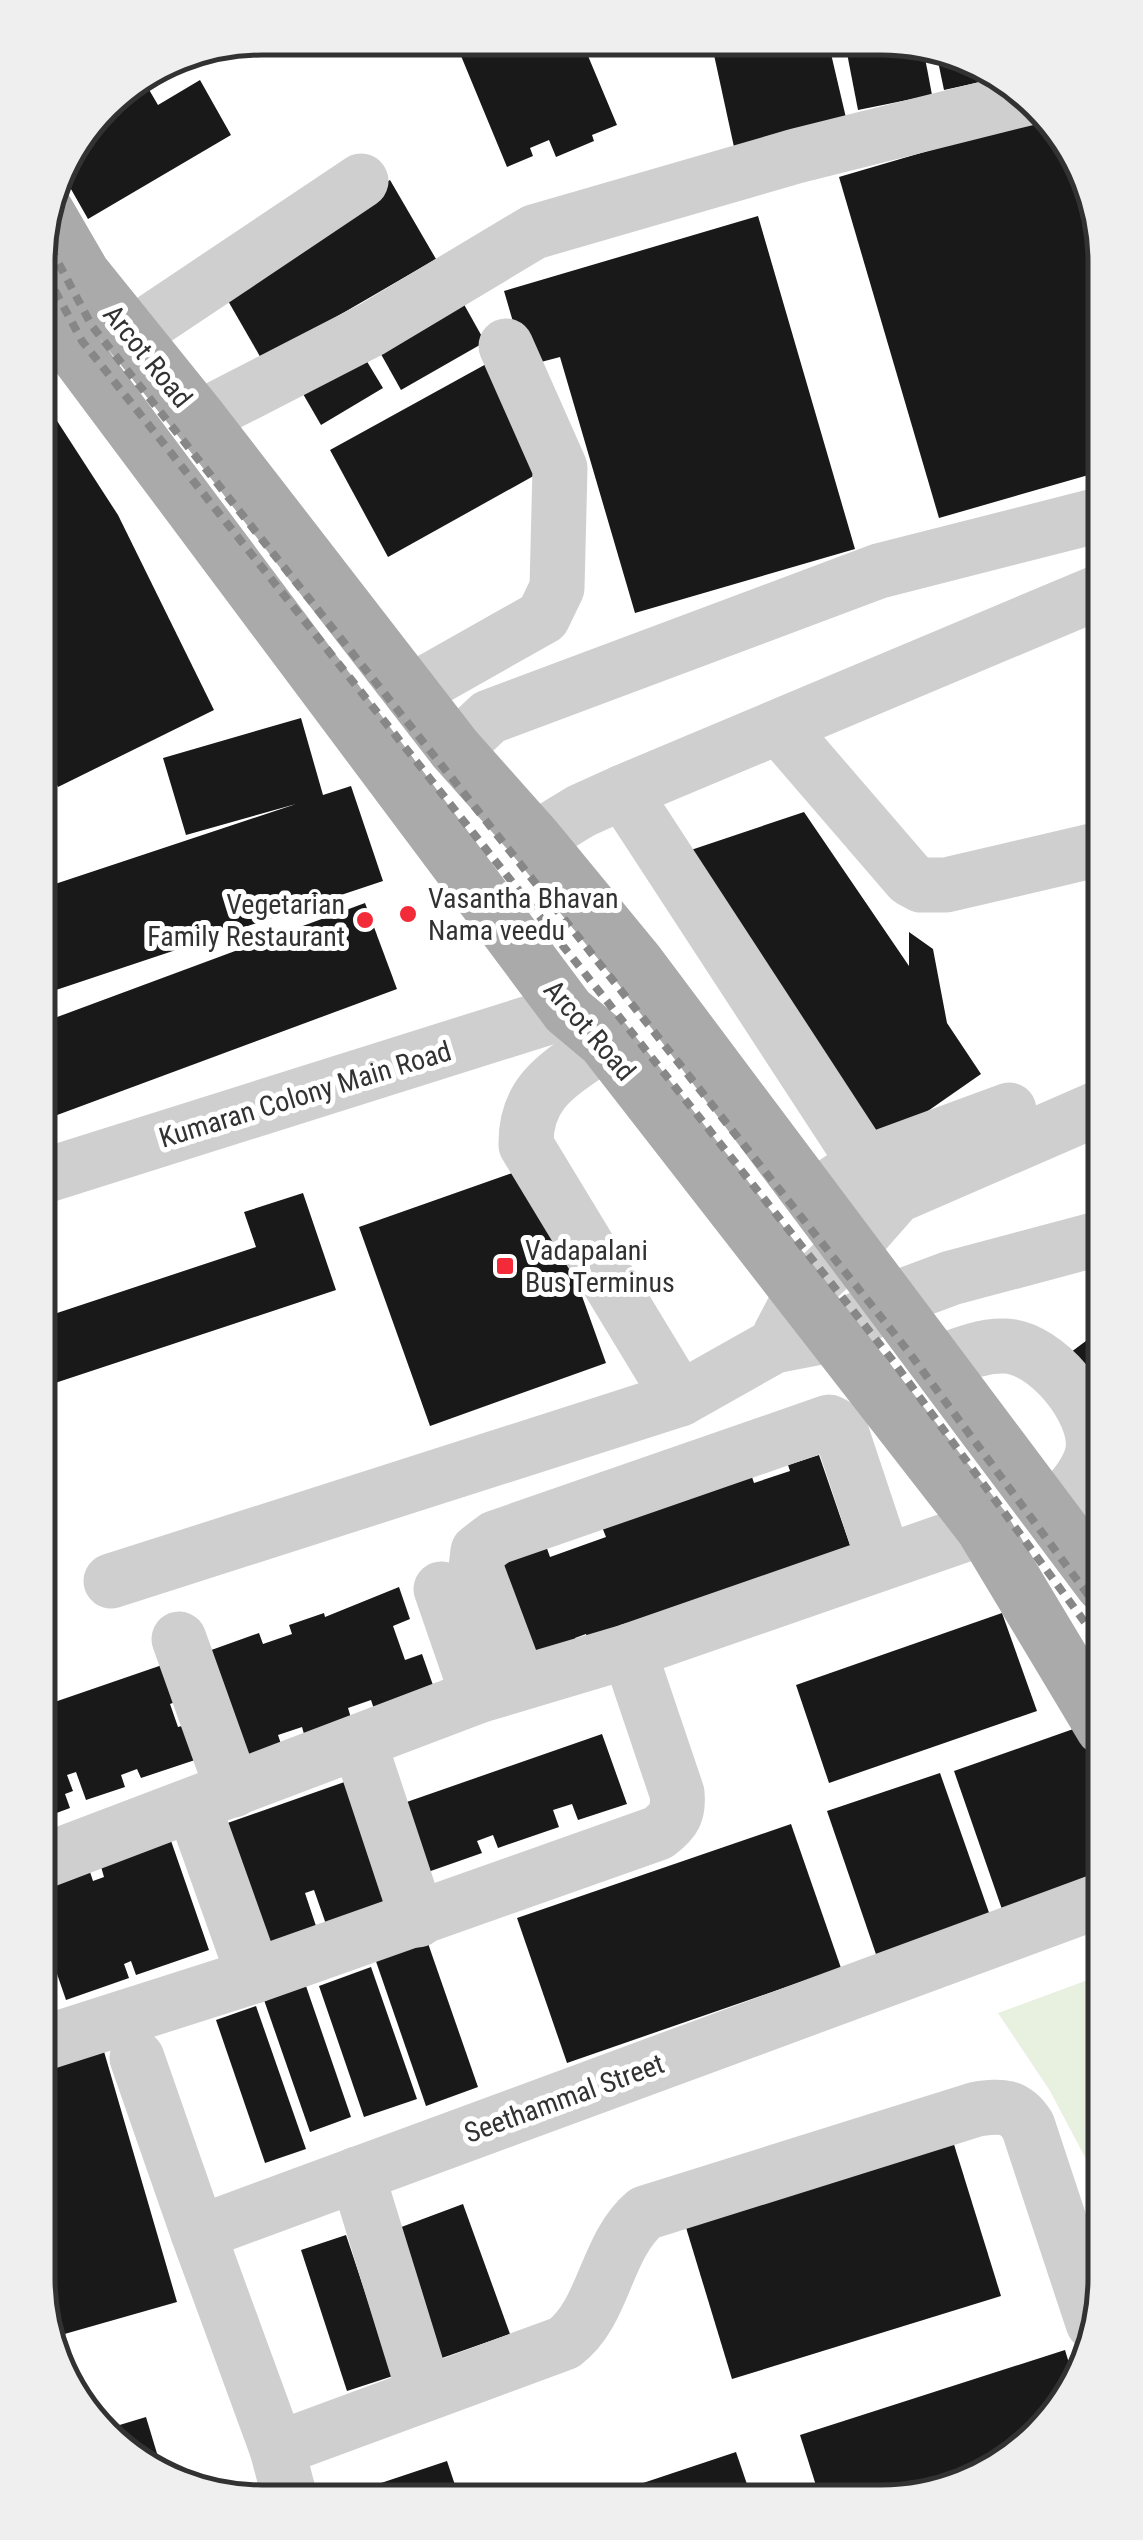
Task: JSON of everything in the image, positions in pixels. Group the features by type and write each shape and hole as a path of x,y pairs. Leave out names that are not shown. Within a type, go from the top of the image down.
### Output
{"main road":[{"name":"Arcot Road","path":"58,230 83,274 455,749 535,838 637,963 1088,1566"},
{"name":"Arcot Road","path":"55,320 79,357 586,1027 983,1528 1088,1703"}],"street":[{"path":"199,418 372,328 534,232 796,156 1012,102"},
{"path":"131,334 361,181"},
{"path":"412,691 543,618 557,588 560,468 506,346"},
{"path":"455,749 489,717 879,571 1088,518"},
{"path":"535,838 623,792 1088,597"},
{"path":"779,726 910,880 921,885 960,882 1088,851"},
{"path":"623,792 865,1163"},
{"path":"586,1027 542,1088 526,1122 526,1145 680,1399"},
{"name":"Kumaran Colony Main Road","path":"55,1172 586,1027"},
{"path":"812,1198 865,1163 1088,1081"},
{"path":"817,1314 852,1246 896,1196 1088,1113"},
{"path":"111,1581 680,1399 774,1346 817,1314 892,1300 951,1278 1088,1241"},
{"path":"938,1363 1004,1346 1028,1350 1075,1394 1088,1421"},
{"path":"499,1690 476,1568 478,1551 495,1538 810,1428 829,1422 840,1428 884,1560"},
{"path":"1051,1515 1078,1482 1088,1462"},
{"path":"55,1857 499,1690 629,1651 983,1528"},
{"path":"441,1589 499,1690"},
{"path":"178,1639 254,1976"},
{"path":"55,2025 254,1976 658,1833 671,1824 679,1811 677,1793 629,1651"},
{"path":"359,1742 418,1920"},
{"name":"Seethammal Street","path":"198,2233 1088,1905"},
{"path":"138,2058 284,2473 425,2394 564,2343 580,2331 614,2256 636,2220 645,2213 978,2109 1005,2105 1020,2114 1088,2246"},
{"path":"358,2174 425,2394"}],"green space":[{"path":"1088,1980 1088,2163 1050,2091 998,2013"}],"building":[{"path":"461,55 588,55 617,125 592,135 594,141 556,157 549,140 530,148 533,156 507,167"},
{"path":"714,55 831,55 847,122 734,147"},
{"path":"847,55 925,60 932,95 858,110"},
{"path":"938,63 983,82 944,90"},
{"path":"200,80 231,135 88,219 70,187 106,125 149,89 158,105"},
{"path":"1031,121 1045,136 1072,183 1086,235 1088,475 939,518 839,177"},
{"path":"390,180 436,259 262,360 216,280"},
{"path":"758,216 855,549 635,613 560,357 526,366 504,291"},
{"path":"461,299 485,342 401,390 377,347"},
{"path":"360,350 383,388 321,425 299,387"},
{"path":"488,363 546,469 388,557 330,450"},
{"path":"55,418 118,515 214,710 58,787"},
{"path":"301,718 323,795 351,786 383,881 55,990 55,884 296,804 186,835 163,758"},
{"path":"804,812 909,966 909,932 933,949 947,1023 981,1074 879,1145 688,851"},
{"path":"365,903 397,989 55,1116 55,1018"},
{"path":"535,1165 606,1363 430,1426 359,1227"},
{"path":"303,1193 336,1290 55,1383 55,1314 256,1247 244,1212"},
{"path":"1088,1339 1088,1418 1051,1367"},
{"path":"819,1455 852,1551 589,1642 586,1634 575,1638 578,1646 526,1664 492,1568 545,1543 550,1557 606,1537 602,1527 751,1474 754,1483 790,1471 788,1465"},
{"path":"399,1587 410,1619 393,1626 405,1660 422,1654 434,1688 374,1709 371,1700 348,1708 351,1718 304,1734 302,1727 278,1735 281,1744 240,1758 203,1653 259,1633 263,1644 292,1634 289,1625 324,1613 325,1617"},
{"path":"1002,1613 1037,1711 829,1783 796,1685"},
{"path":"165,1664 178,1701 170,1704 178,1727 189,1724 201,1758 141,1778 137,1769 121,1775 125,1787 86,1800 76,1772 67,1775 73,1791 65,1794 70,1808 55,1814 55,1702"},
{"path":"1088,1724 1088,1886 1004,1915 954,1771"},
{"path":"602,1734 627,1804 578,1820 572,1804 553,1810 559,1827 498,1848 493,1835 477,1841 482,1853 425,1873 401,1804"},
{"path":"940,1773 993,1924 879,1963 827,1811"},
{"path":"353,1779 396,1904 327,1927 314,1890 305,1893 316,1926 263,1953 219,1826"},
{"path":"791,1824 841,1968 567,2063 517,1918"},
{"path":"170,1838 209,1950 136,1975 131,1961 124,1964 129,1978 66,2000 55,1968 55,1884 90,1872 93,1881 104,1877 100,1863"},
{"path":"423,1929 478,2087 426,2106 371,1947"},
{"path":"371,1967 417,2099 364,2117 319,1986"},
{"path":"306,1986 351,2117 310,2132 264,2000"},
{"path":"256,2006 306,2149 265,2163 216,2020"},
{"path":"98,2031 177,2302 63,2334 55,2278 55,2045"},
{"path":"952,2138 1001,2296 732,2379 684,2221"},
{"path":"463,2204 510,2334 442,2358 396,2229"},
{"path":"346,2235 393,2376 347,2391 301,2250"},
{"path":"1065,2350 1069,2363 1053,2393 1018,2434 985,2457 935,2478 881,2485 816,2485 800,2435"},
{"path":"146,2417 158,2457 136,2442 118,2426"},
{"path":"736,2452 747,2485 637,2485"},
{"path":"447,2461 455,2485 375,2485"}],"railway":[{"path":"55,256 92,326 908,1351 1088,1595"},
{"path":"55,291 82,341 893,1361 1088,1627"}],"place":[{"name":"Vasantha Bhavan Nama veedu","path":"408,914"},
{"name":"Vegetarian Family Restaurant","path":"365,920"},
{"name":"Vadapalani Bus Terminus","path":"505,1266"}]}
